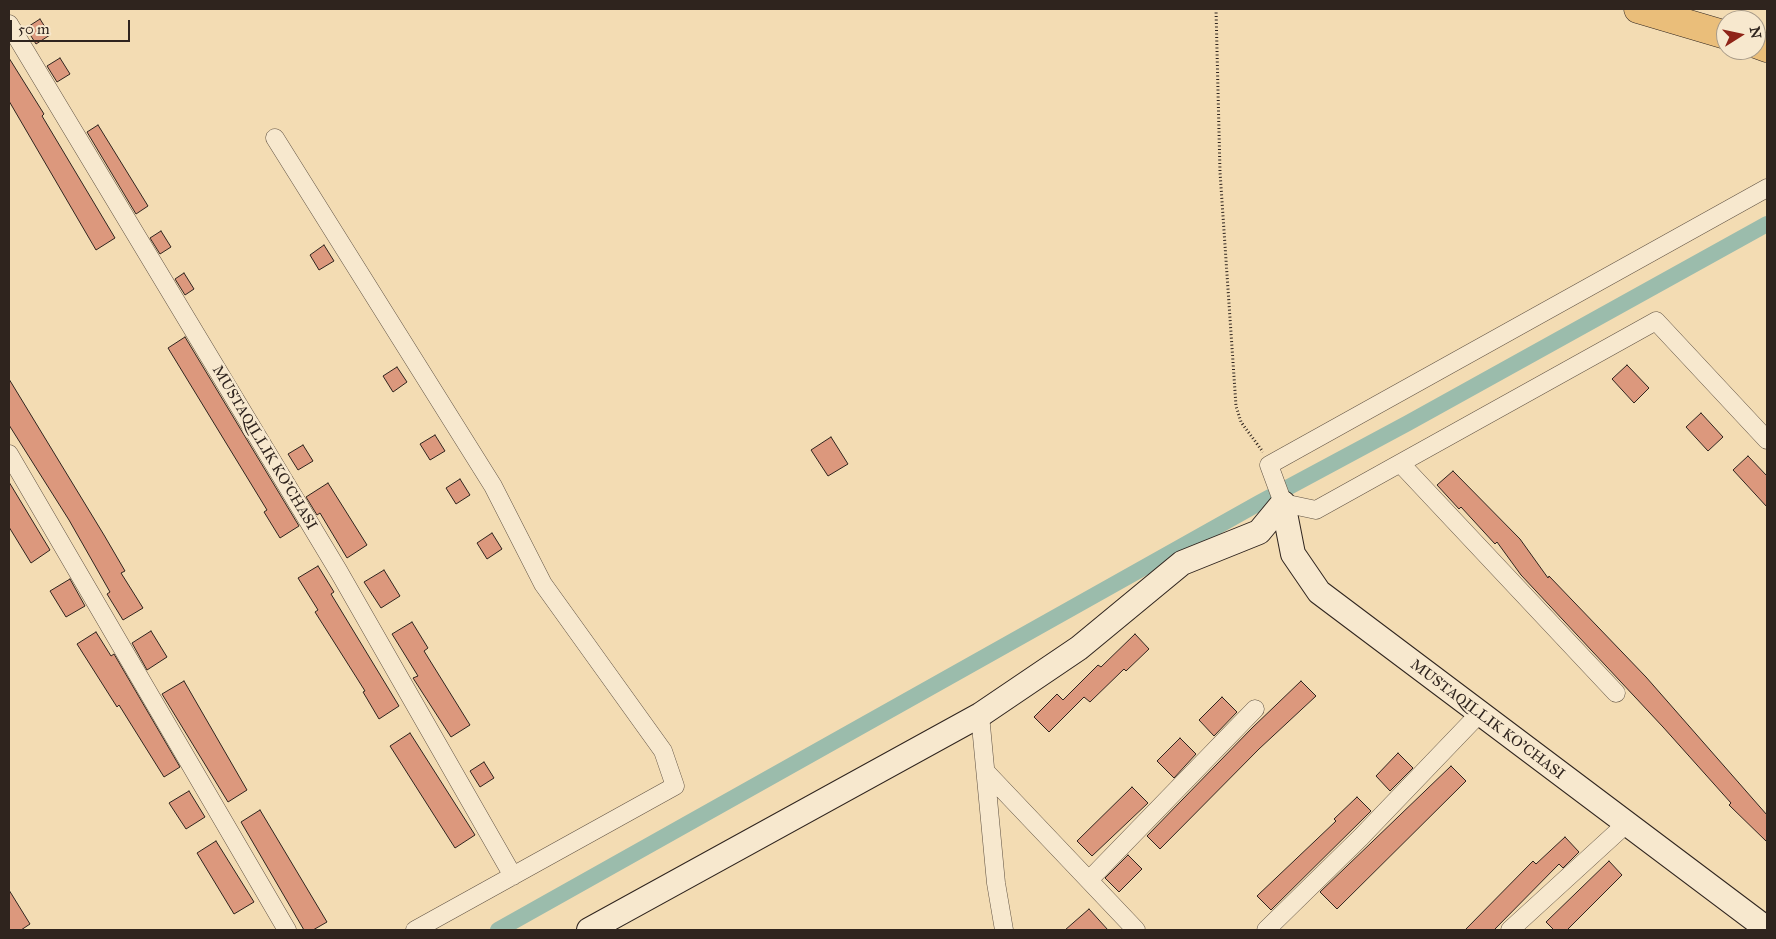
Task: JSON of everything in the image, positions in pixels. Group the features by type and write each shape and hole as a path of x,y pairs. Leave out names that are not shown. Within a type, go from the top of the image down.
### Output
{"main road":[{"path":"1638,9 1716,32"}],"street":[{"name":"MUSTAQILLIK KO'CHASI","path":"9,24 338,572 514,876"},
{"path":"275,138 493,486 543,584 662,750 675,786 415,930"},
{"path":"1270,465 1767,188"},
{"path":"589,930 980,715 1079,648 1182,562 1259,532 1283,503 1316,510 1656,321 1767,440"},
{"path":"9,454 287,930"},
{"path":"1401,464 1616,693"},
{"name":"MUSTAQILLIK KO'CHASI","path":"1270,465 1283,503 1294,554 1319,592 1767,929"},
{"path":"1089,880 1255,709"},
{"path":"1266,930 1479,714"},
{"path":"980,715 996,883 1004,930"},
{"path":"986,772 1136,930"},
{"path":"1510,930 1626,824"}],"path":[{"path":"1216,9 1220,172 1236,406 1242,422 1260,446 1270,465"}],"building":[{"path":"40,19 50,35 36,44 26,28"},
{"path":"9,58 44,114 42,116 115,238 96,250 9,101"},
{"path":"60,58 70,74 57,82 47,66"},
{"path":"98,125 148,206 136,214 87,132"},
{"path":"161,231 171,247 160,254 150,238"},
{"path":"324,245 334,261 319,270 310,255"},
{"path":"184,273 194,289 185,295 175,279"},
{"path":"185,337 299,526 280,538 264,512 267,510 168,348"},
{"path":"1627,365 1649,388 1634,403 1612,379"},
{"path":"397,367 407,382 393,392 383,376"},
{"path":"9,379 104,535 125,571 121,573 143,608 123,620 107,594 110,592 69,520 9,425"},
{"path":"1701,413 1723,437 1708,451 1686,427"},
{"path":"435,435 445,451 430,460 420,444"},
{"path":"831,437 848,464 828,476 811,450"},
{"path":"303,445 313,461 298,470 288,454"},
{"path":"1748,456 1767,476 1767,507 1733,470"},
{"path":"1453,471 1520,539 1548,578 1549,576 1646,677 1767,815 1767,842 1729,805 1731,803 1663,727 1521,575 1497,542 1495,544 1461,507 1459,509 1437,485"},
{"path":"460,479 470,495 456,504 446,488"},
{"path":"9,482 50,550 31,563 9,527"},
{"path":"328,483 367,545 347,558 320,513 317,515 306,497"},
{"path":"492,533 502,549 487,559 477,543"},
{"path":"318,566 334,592 331,594 399,706 379,719 363,692 365,691 315,612 318,610 298,578"},
{"path":"384,570 400,596 381,608 364,582"},
{"path":"70,579 85,606 66,617 50,591"},
{"path":"412,622 428,648 424,651 470,725 451,737 413,678 418,676 392,634"},
{"path":"151,631 167,657 147,670 132,643"},
{"path":"96,632 111,656 114,654 180,767 164,777 119,705 117,707 77,644"},
{"path":"1135,634 1149,649 1126,671 1124,669 1090,702 1084,697 1049,732 1034,717 1057,694 1063,700 1098,665 1101,667"},
{"path":"184,681 247,790 228,802 162,694"},
{"path":"1301,681 1316,696 1259,749 1160,849 1147,836 1252,728"},
{"path":"1222,697 1237,712 1214,736 1199,720"},
{"path":"410,733 475,835 455,848 390,746"},
{"path":"1180,738 1196,754 1174,778 1157,761"},
{"path":"1398,753 1413,768 1390,791 1376,776"},
{"path":"484,762 494,778 480,787 470,771"},
{"path":"1451,766 1466,781 1337,909 1320,892"},
{"path":"1132,787 1148,803 1092,856 1077,841"},
{"path":"189,791 205,817 186,829 169,803"},
{"path":"1357,797 1371,811 1271,910 1257,896 1336,821 1334,819"},
{"path":"260,810 327,922 313,930 304,930 241,822"},
{"path":"1565,837 1579,852 1563,868 1559,864 1494,930 1465,930 1533,861 1536,864"},
{"path":"216,841 254,902 234,914 197,853"},
{"path":"1128,855 1142,869 1119,892 1105,878"},
{"path":"1609,861 1622,875 1567,930 1554,930 1546,922"},
{"path":"9,890 30,924 21,930 9,930"},
{"path":"1089,909 1108,930 1065,930"}],"waterway":[{"path":"498,930 1259,503 1408,423 1767,224"}]}
